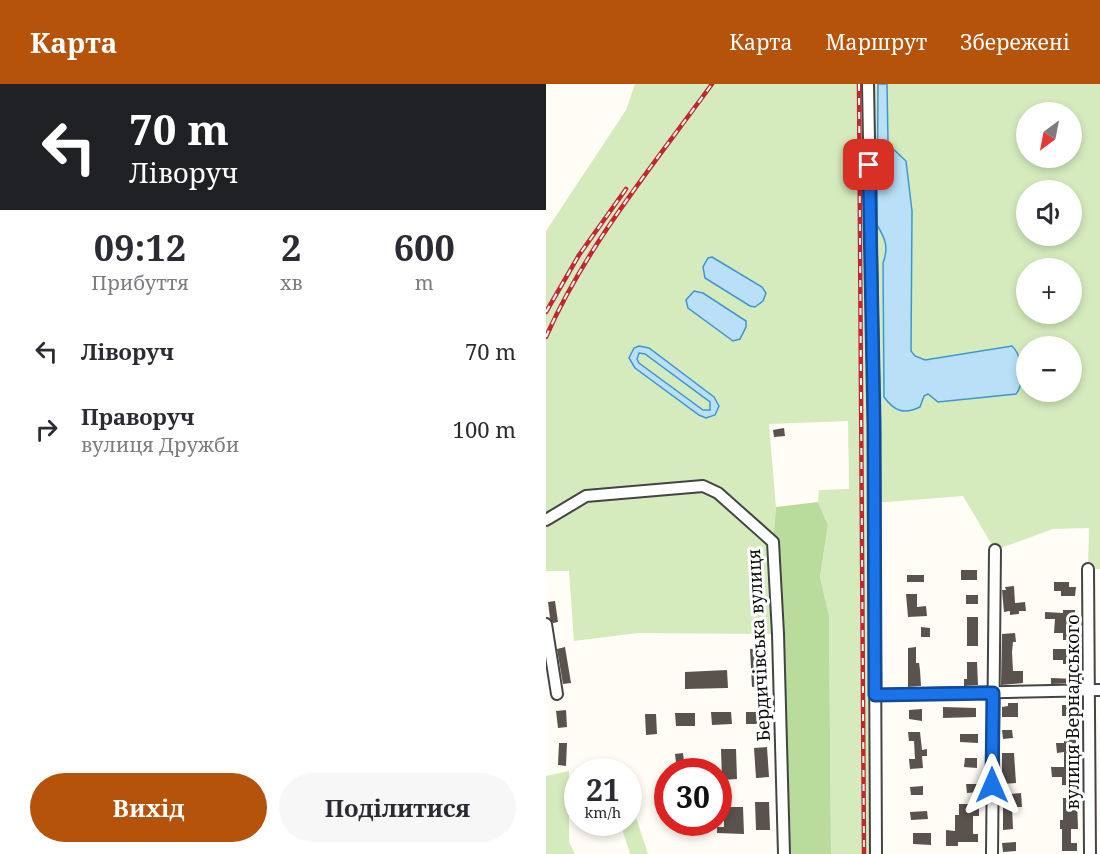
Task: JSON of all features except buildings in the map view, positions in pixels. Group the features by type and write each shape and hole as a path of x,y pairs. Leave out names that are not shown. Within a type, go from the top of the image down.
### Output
{"street":[{"path":"868,84 874,424 876,854"},
{"name":"Бердичівська вулиця","path":"546,520 586,496 703,486 718,493 773,542 784,854"},
{"path":"992,854 995,550"},
{"name":"вулиця Вернадського","path":"1088,569 1095,690 1090,854"},
{"path":"546,624 556,694"},
{"path":"875,695 1095,690"}],"green space":[{"path":"635,84 878,84 877,225 886,247 883,263 884,397 928,394 938,402 1016,394 1012,346 925,360 915,356 911,351 912,211 906,161 890,146 888,141 887,84 1100,84 1100,569 1088,569 1089,528 1053,529 995,550 963,496 874,503 876,854 831,854 829,616 820,577 828,525 818,502 819,490 849,489 848,421 769,424 776,507 773,542 778,634 638,633 574,641 569,571 546,571 546,231 626,110"},
{"path":"818,502 828,525 820,577 829,616 831,854 784,854 773,542 776,507"},
{"path":"564,772 564,836 569,836 569,842 575,854 546,854 546,776"},
{"path":"624,836 642,836 648,854 630,854"}],"water":[{"path":"878,84 887,84 888,141 890,146 906,161 912,211 911,351 915,356 925,360 1012,346 1016,352 1016,394 938,402 928,394 924,396 920,407 909,411 892,406 884,397 883,263 886,247 877,225"},
{"path":"712,257 762,287 766,293 763,301 755,307 750,306 705,278 703,267 708,258"},
{"path":"694,291 703,293 746,321 746,327 740,339 733,341 688,308 686,300"},
{"path":"639,346 649,348 714,397 719,406 715,415 706,418 699,415 635,368 629,358 634,348","holes":["639,353 645,354 710,402 710,410 703,410 639,363 637,359"]}],"railway":[{"path":"546,337 562,303 601,238 712,84"},
{"path":"859,84 864,854"},
{"path":"546,312 579,255 626,189"}],"route":[{"path":"869,165 874,424 875,695 993,693 992,785"}]}
